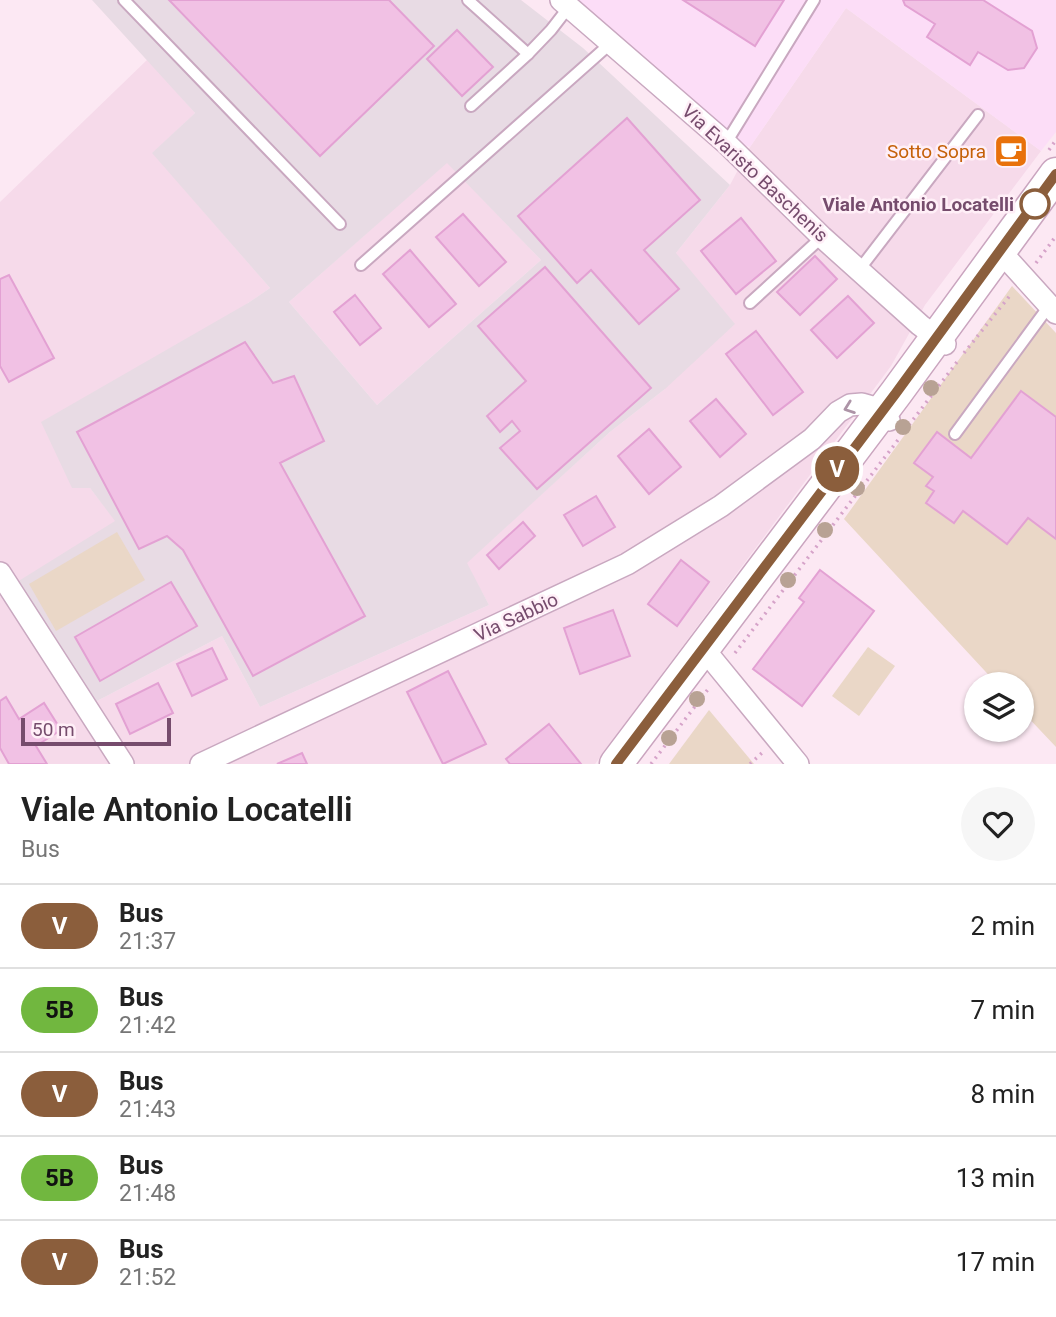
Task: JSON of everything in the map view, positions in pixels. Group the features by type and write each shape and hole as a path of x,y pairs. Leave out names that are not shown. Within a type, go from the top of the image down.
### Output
{"street":[{"name":"Via Evaristo Baschenis","path":"564,4 726,143 822,237 942,342"},
{"path":"1012,264 1056,174"},
{"path":"638,764 858,454 942,342 1012,264 1056,201"},
{"path":"1012,264 1053,310"},
{"name":"Via Sabbio","path":"201,764 621,567 703,519 812,439 838,412 850,405 862,404 886,417"},
{"path":"812,439 836,438 858,454"},
{"path":"0,573 124,764"},
{"path":"616,764 713,660"},
{"path":"713,660 798,764"}],"lane":[{"path":"124,0 341,224"},
{"path":"468,0 528,54"},
{"path":"726,143 814,0"},
{"path":"471,106 551,30 564,4"},
{"path":"361,265 611,43"},
{"path":"859,270 978,115"},
{"path":"750,303 822,237"},
{"path":"955,434 1053,310"}],"path":[{"path":"651,764 713,660 1006,298 1012,264 1056,236"}],"shaded area":[{"path":"92,0 521,0 583,48 730,185 676,253 735,324 665,389 610,432 467,563 489,605 260,707 222,636 95,702 17,582 115,521 90,488 72,488 41,422 270,288 152,153 195,113","holes":["447,163 541,260 377,405 289,302"]},
{"path":"578,0 1056,0 1056,132 1041,151 846,8 750,147 733,142"},
{"path":"846,8 1041,151 925,305 891,366 595,764 0,764 0,202 148,59 195,113 153,153 270,288 248,303 90,488 116,521 95,702 222,636 260,707 489,605 466,563 610,432 665,389 676,253 730,185 750,147"},
{"path":"447,162 541,260 377,405 289,302"},
{"path":"1012,286 1056,333 1056,747 1034,724 1034,672 986,672 844,519"},
{"path":"117,532 145,580 56,631 29,584"},
{"path":"868,647 895,666 859,716 832,696"},
{"path":"709,710 754,764 669,764"}],"building":[{"path":"169,0 389,0 434,46 320,156"},
{"path":"683,0 784,0 755,46"},
{"path":"903,0 983,0 1032,31 1037,48 1024,68 1008,70 978,52 970,65 927,37 935,24 905,5"},
{"path":"457,30 493,67 462,96 427,59"},
{"path":"627,118 700,200 644,250 679,289 639,324 591,270 577,283 518,216"},
{"path":"463,214 506,262 479,286 436,237"},
{"path":"741,218 776,261 736,294 701,251"},
{"path":"410,250 456,304 429,327 383,274"},
{"path":"815,256 837,279 800,315 777,292"},
{"path":"545,267 651,388 537,489 500,448 520,431 512,421 500,432 487,416 526,381 478,326"},
{"path":"9,275 54,358 9,382 0,366 0,279"},
{"path":"355,295 381,328 360,345 334,312"},
{"path":"848,296 874,323 837,358 811,330"},
{"path":"756,331 803,392 773,415 726,354"},
{"path":"245,342 273,383 294,376 324,441 280,463 365,616 253,676 183,550 167,536 139,549 77,432"},
{"path":"1021,391 1056,417 1056,539 1028,518 1007,544 963,511 954,523 926,503 934,491 926,486 933,477 914,463 937,432 971,458"},
{"path":"716,399 746,434 720,457 690,421"},
{"path":"649,429 681,467 649,494 618,456"},
{"path":"596,496 615,527 583,546 564,515"},
{"path":"523,522 535,536 499,569 487,555"},
{"path":"681,560 709,582 677,626 648,604"},
{"path":"820,570 874,611 802,706 753,669 804,602 799,598"},
{"path":"171,582 197,626 100,681 75,637"},
{"path":"613,610 630,656 580,674 564,628"},
{"path":"212,648 227,679 192,696 177,664"},
{"path":"448,671 486,744 443,764 407,692"},
{"path":"158,683 173,713 130,734 116,704"},
{"path":"6,697 19,719 44,703 61,730 36,746 47,764 9,764 0,748 0,701"},
{"path":"549,724 581,764 510,764 506,759"},
{"path":"302,753 307,764 277,764"}],"bus line":[{"name":"V","path":"616,764 896,393 1056,174"}],"place":[{"name":"Sotto Sopra","path":"1011,151"},
{"name":"Viale Antonio Locatelli","path":"1035,204"}]}
